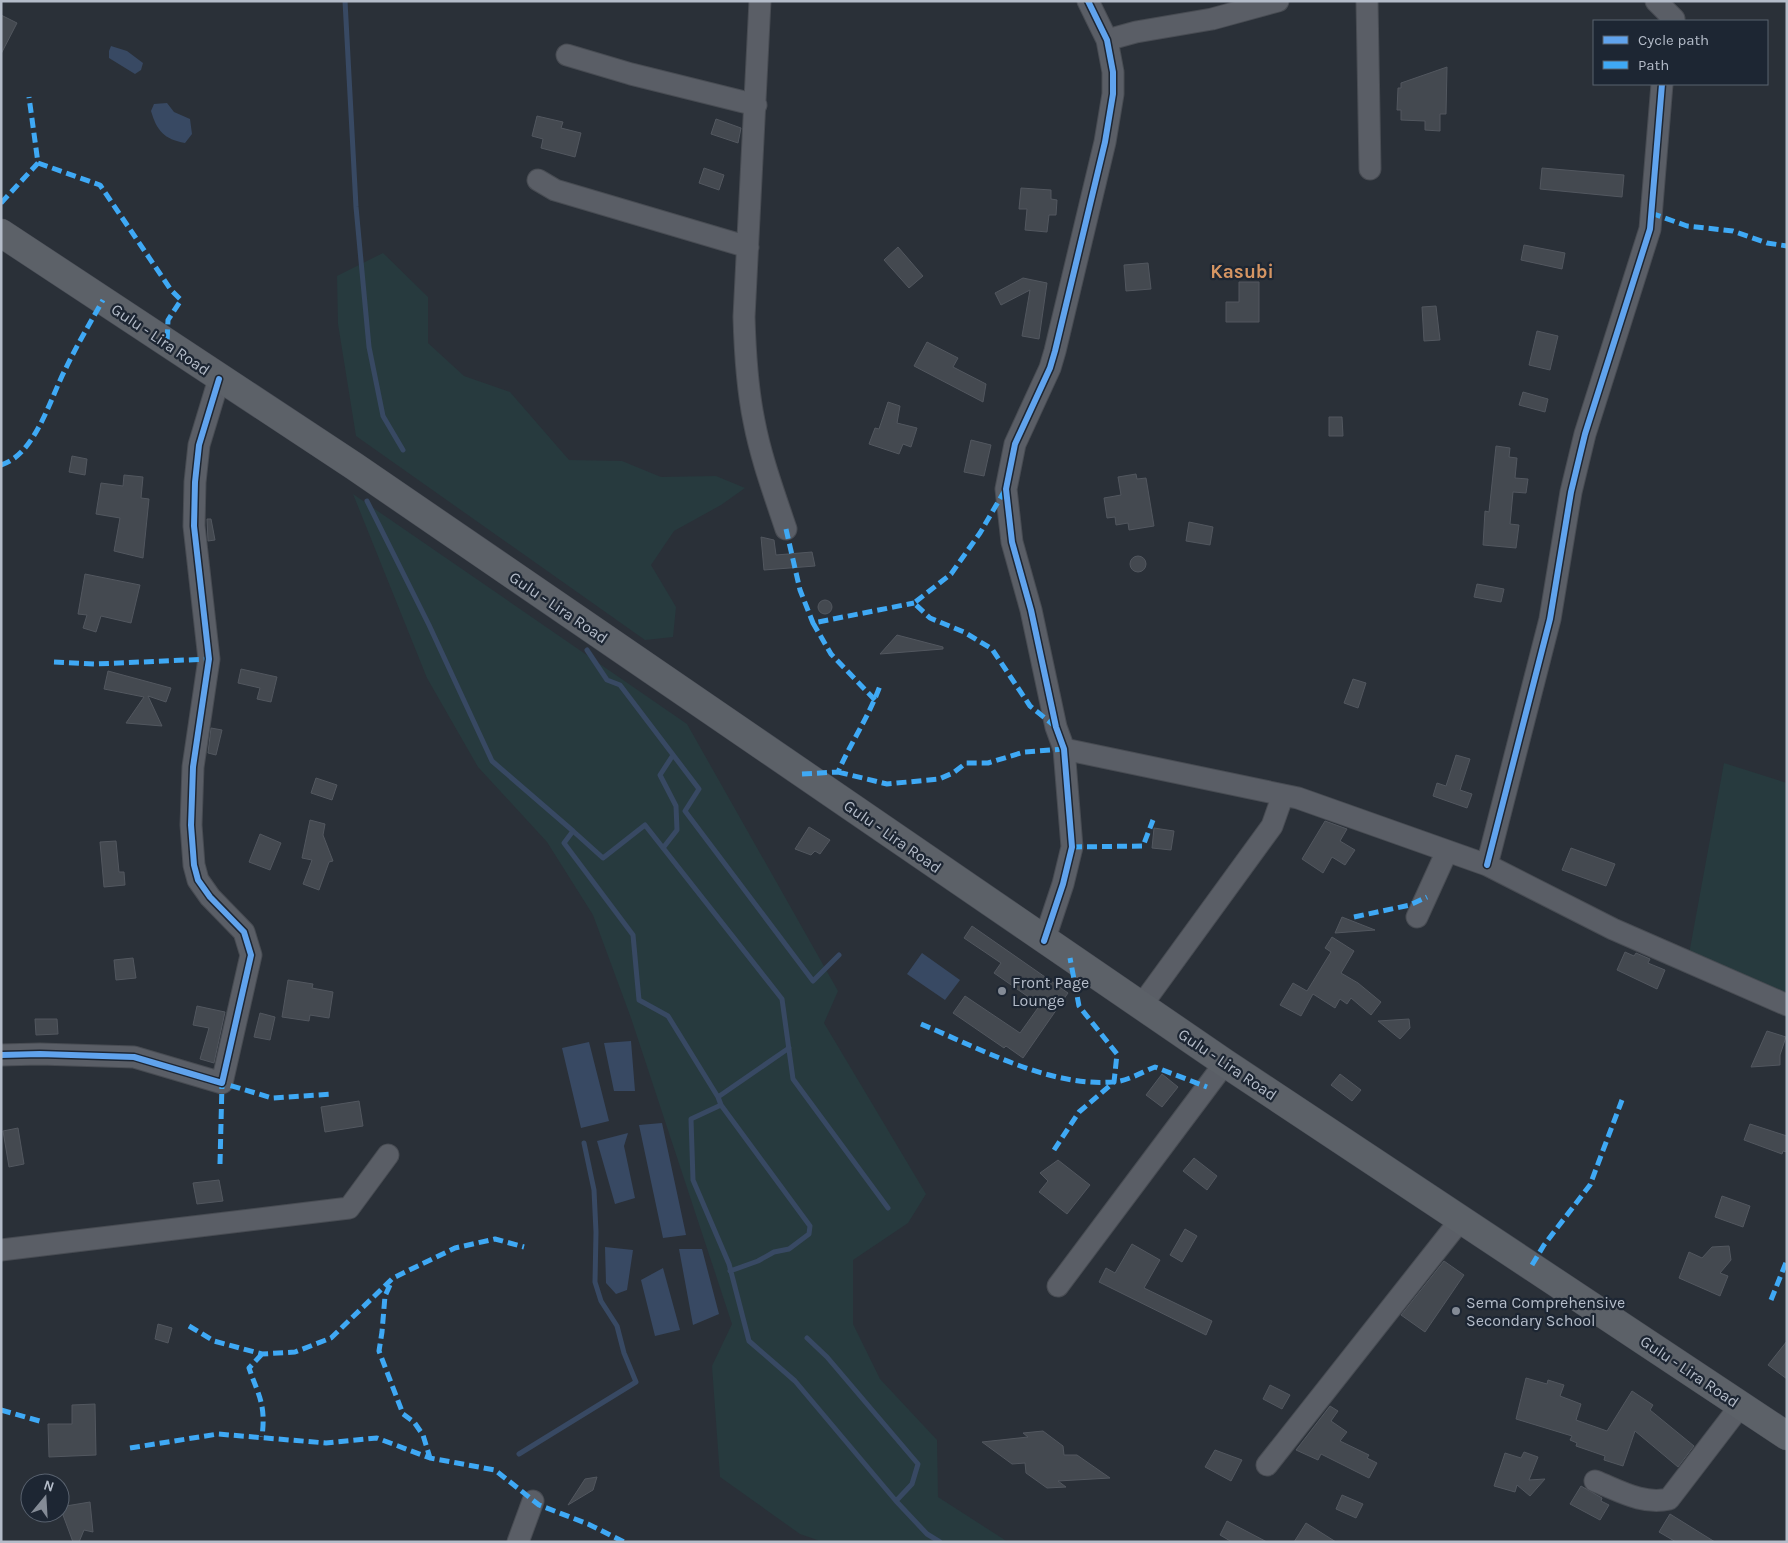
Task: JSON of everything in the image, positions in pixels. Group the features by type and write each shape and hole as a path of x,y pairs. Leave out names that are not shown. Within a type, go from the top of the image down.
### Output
{"main road":[{"name":"Gulu - Lira Road","path":"1,233 219,379 354,466 1044,941 1225,1063 1462,1218 1787,1436"}],"street":[{"path":"760,1 744,317 746,364 754,421 766,470 786,529"},
{"path":"1044,941 1063,884 1072,847 1064,749 1056,726 1031,610 1012,542 1006,489 1015,444 1050,368 1055,351 1105,142 1113,94 1113,72 1107,40 1088,1"},
{"path":"1107,40 1136,32 1212,19 1278,1"},
{"path":"1367,1 1370,169"},
{"path":"1656,1 1676,14"},
{"path":"566,55 631,74 756,105"},
{"path":"1487,865 1550,619 1571,492 1585,434 1647,245 1650,229 1662,85"},
{"path":"538,180 555,190 748,247"},
{"path":"1,1056 40,1054 134,1057 222,1083 252,955 244,932 210,897 198,880 194,865 191,825 193,767 208,659 194,526 195,482 199,445 219,379"},
{"path":"1064,749 1156,766 1325,806 1487,865 1613,929 1787,1005"},
{"path":"1141,1006 1272,826 1283,795"},
{"path":"1418,917 1447,851"},
{"path":"1058,1286 1225,1063"},
{"path":"1,1250 349,1208 388,1154"},
{"path":"1267,1465 1462,1218"},
{"path":"1595,1481 1641,1499 1657,1502 1669,1499 1741,1406"},
{"path":"518,1542 533,1501"}],"green space":[{"path":"383,253 428,297 428,343 464,376 510,392 569,460 622,461 661,477 716,476 745,488 721,505 674,531 651,565 676,607 673,637 645,640 356,436 338,324 337,276"},
{"path":"353,494 687,724 838,991 824,1023 926,1194 908,1223 853,1260 853,1324 880,1379 937,1440 938,1497 1008,1542 823,1542 800,1534 720,1477 712,1366 732,1324 631,1018 593,915 547,842 478,767 427,678"},
{"path":"1724,763 1787,783 1787,996 1689,954"}],"water":[{"path":"111,46 127,51 143,63 141,70 135,74 109,58"},
{"path":"167,103 174,112 190,119 192,134 185,143 172,139 162,133 156,124 151,111 154,104"},
{"path":"922,953 960,980 945,1000 907,974"},
{"path":"631,1041 635,1091 614,1091 604,1043"},
{"path":"589,1042 609,1121 581,1128 562,1048"},
{"path":"662,1123 686,1235 663,1238 639,1125"},
{"path":"628,1133 624,1146 635,1198 615,1204 597,1141"},
{"path":"605,1247 633,1250 627,1290 616,1294 606,1283"},
{"path":"679,1249 702,1249 719,1314 693,1325"},
{"path":"663,1268 680,1330 655,1336 641,1280"}],"building":[{"path":"1,15 17,23 1,54"},
{"path":"1447,67 1446,114 1440,114 1440,131 1425,130 1425,121 1401,120 1401,110 1397,110 1398,88 1401,88 1401,83"},
{"path":"537,116 563,122 561,128 581,133 575,157 541,148 543,139 532,136"},
{"path":"716,119 741,128 738,143 711,134"},
{"path":"704,168 724,175 719,190 699,183"},
{"path":"1542,168 1624,175 1622,197 1540,189"},
{"path":"1021,188 1051,190 1051,199 1057,200 1056,215 1049,215 1047,232 1025,230 1027,209 1019,209"},
{"path":"1524,245 1565,253 1562,269 1521,260"},
{"path":"898,247 923,276 909,288 884,260"},
{"path":"1148,263 1151,289 1126,291 1124,265"},
{"path":"1023,278 1047,283 1039,339 1022,336 1030,290 1001,305 995,293"},
{"path":"1239,282 1259,282 1259,322 1226,322 1226,302 1239,302"},
{"path":"1436,306 1440,340 1424,341 1422,307"},
{"path":"1537,331 1558,336 1550,370 1529,365"},
{"path":"927,342 958,358 953,367 986,384 983,402 914,366"},
{"path":"1523,392 1548,399 1545,412 1519,405"},
{"path":"888,402 900,406 897,423 917,428 911,447 903,444 899,454 869,444 875,428 879,429"},
{"path":"1329,417 1342,417 1343,436 1329,436"},
{"path":"971,440 991,445 984,476 964,472"},
{"path":"1496,446 1510,448 1509,457 1517,458 1515,478 1528,479 1526,493 1513,492 1510,524 1519,525 1516,548 1483,545 1485,511 1489,512"},
{"path":"72,456 87,459 85,475 69,472"},
{"path":"1136,474 1137,479 1146,478 1154,526 1129,530 1128,523 1116,525 1115,517 1107,518 1104,498 1121,495 1118,477"},
{"path":"124,475 143,477 141,498 149,499 143,558 114,551 120,518 96,514 101,483 123,486"},
{"path":"207,519 211,519 215,540 208,541"},
{"path":"1189,522 1213,527 1210,545 1186,541"},
{"path":"761,537 774,540 776,555 812,552 815,566 764,570"},
{"path":"1135,556 1141,556 1146,561 1144,570 1135,572 1130,567 1130,561"},
{"path":"85,574 140,585 131,623 101,616 96,632 83,628 87,615 78,614"},
{"path":"1477,584 1504,589 1501,602 1474,597"},
{"path":"825,600 830,602 832,607 830,612 825,614 820,612 818,607 820,602"},
{"path":"897,635 943,647 943,649 880,654"},
{"path":"241,669 277,677 271,702 257,699 260,688 238,683"},
{"path":"108,671 171,688 166,702 148,696 162,726 126,723 144,697 104,689"},
{"path":"1353,679 1366,683 1358,708 1344,703"},
{"path":"211,728 222,730 216,755 208,753"},
{"path":"1456,755 1470,759 1460,790 1472,794 1467,808 1433,796 1437,783 1446,786"},
{"path":"316,778 337,785 332,800 311,793"},
{"path":"310,820 325,824 323,835 333,861 329,862 319,890 303,884 312,860 302,858"},
{"path":"1325,821 1347,829 1340,841 1355,850 1345,865 1332,857 1323,873 1302,859"},
{"path":"809,827 830,840 820,854 815,851 811,855 795,849"},
{"path":"1154,828 1174,831 1171,850 1152,848"},
{"path":"260,834 281,843 270,870 249,862"},
{"path":"116,841 119,872 124,872 125,885 104,887 100,842"},
{"path":"1571,848 1615,864 1606,886 1562,870"},
{"path":"1342,917 1375,930 1335,933"},
{"path":"972,926 1068,993 1023,1058 1006,1046 1004,1048 953,1013 965,996 1020,1033 1040,1005 994,973 1001,963 964,938"},
{"path":"1332,937 1354,951 1341,973 1358,983 1381,1002 1371,1015 1351,998 1347,1004 1340,999 1335,1008 1313,994 1301,1016 1280,1005 1293,983 1307,991 1331,952 1325,948"},
{"path":"1625,952 1634,956 1636,953 1650,959 1648,963 1665,970 1657,989 1617,970"},
{"path":"133,958 136,978 116,980 114,960"},
{"path":"288,980 313,984 312,988 333,992 329,1018 310,1015 309,1021 282,1017"},
{"path":"197,1006 225,1012 214,1063 200,1059 209,1028 193,1025"},
{"path":"260,1013 275,1017 270,1040 254,1037"},
{"path":"35,1019 57,1019 58,1034 36,1035"},
{"path":"1409,1019 1410,1028 1400,1039 1378,1021"},
{"path":"1767,1031 1786,1037 1780,1055 1780,1065 1751,1067"},
{"path":"1162,1074 1178,1087 1162,1107 1146,1095"},
{"path":"1340,1074 1361,1090 1352,1101 1331,1085"},
{"path":"359,1101 363,1126 325,1132 321,1107"},
{"path":"1750,1124 1787,1136 1787,1152 1783,1151 1782,1154 1744,1140"},
{"path":"18,1128 24,1164 9,1167 3,1131"},
{"path":"1194,1158 1217,1176 1207,1190 1183,1171"},
{"path":"1058,1160 1090,1185 1067,1214 1039,1192 1048,1181 1040,1173"},
{"path":"219,1180 223,1201 197,1204 193,1183"},
{"path":"1722,1196 1750,1206 1743,1227 1715,1217"},
{"path":"1185,1229 1197,1236 1182,1262 1170,1255"},
{"path":"1132,1244 1160,1260 1144,1288 1212,1321 1206,1335 1099,1282 1106,1268 1115,1273"},
{"path":"1729,1246 1731,1260 1720,1273 1728,1276 1720,1296 1679,1278 1689,1252 1702,1258 1712,1247"},
{"path":"1444,1261 1464,1275 1425,1332 1401,1315"},
{"path":"158,1324 172,1328 168,1343 155,1339"},
{"path":"1787,1341 1787,1379 1768,1365"},
{"path":"1526,1378 1547,1384 1548,1380 1564,1385 1560,1396 1581,1404 1576,1420 1607,1431 1632,1391 1653,1405 1650,1410 1694,1446 1678,1467 1635,1431 1623,1466 1604,1460 1605,1456 1576,1446 1577,1443 1570,1440 1572,1436 1516,1419"},
{"path":"1270,1385 1290,1395 1282,1409 1263,1399"},
{"path":"95,1404 96,1455 49,1457 48,1424 72,1424 72,1405"},
{"path":"1330,1406 1338,1411 1331,1421 1347,1432 1340,1441 1369,1455 1367,1458 1377,1463 1369,1478 1321,1454 1318,1460 1296,1450"},
{"path":"1043,1431 1063,1446 1064,1455 1077,1455 1110,1478 1058,1481 1066,1487 1047,1488 1026,1473 1025,1463 1012,1464 982,1442 1028,1437 1023,1433"},
{"path":"1215,1450 1242,1460 1231,1481 1205,1467"},
{"path":"1524,1452 1538,1457 1529,1480 1545,1479 1530,1496 1517,1485 1515,1492 1494,1486 1505,1453 1521,1458"},
{"path":"597,1477 593,1490 568,1505 585,1479"},
{"path":"1581,1486 1602,1498 1601,1501 1609,1505 1600,1520 1570,1504"},
{"path":"1342,1495 1363,1504 1356,1518 1336,1509"},
{"path":"90,1502 93,1532 84,1530 79,1542 73,1542 66,1523 70,1523 70,1505"},
{"path":"1670,1514 1715,1542 1676,1542 1659,1532"},
{"path":"1227,1521 1267,1542 1232,1542 1220,1535"},
{"path":"1306,1523 1336,1542 1294,1542"}],"waterway":[{"path":"345,1 356,207 369,347 383,416 403,450"},
{"path":"367,501 429,625 492,761 573,831 564,843 633,935 639,1000 668,1016 718,1097 721,1105 691,1119 693,1180 729,1264 749,1341 795,1381 896,1501 927,1534 940,1542"},
{"path":"587,650 607,680 620,685 699,789 685,811 813,981 839,955"},
{"path":"663,848 677,830 676,806 660,775 673,755"},
{"path":"573,831 603,858 645,825 782,999 793,1079 888,1208"},
{"path":"718,1097 789,1048"},
{"path":"721,1105 810,1226 809,1234 789,1249 774,1252 758,1261 730,1271"},
{"path":"519,1454 636,1382 624,1353 617,1326 601,1301 595,1282 596,1232 594,1190 584,1143"},
{"path":"807,1338 827,1357 918,1464 912,1484 896,1501"}],"marked path":[{"path":"1,203 38,163 29,97"},
{"path":"38,163 100,185 171,290 181,300 168,320 167,343"},
{"path":"1651,213 1687,226 1733,231 1767,243 1787,246"},
{"path":"1,465 13,459 33,437 41,424 70,359 103,300"},
{"path":"1005,490 980,533 951,574 914,603 930,618 964,632 992,649 1030,706 1056,727"},
{"path":"786,529 800,590 813,623"},
{"path":"875,700 831,654 813,623 914,603"},
{"path":"54,662 96,664 209,659"},
{"path":"802,774 838,772 881,683"},
{"path":"838,772 887,784 939,779 953,773 966,763 988,763 1024,752 1064,749"},
{"path":"1072,847 1143,846 1153,820"},
{"path":"1354,917 1410,905 1427,897"},
{"path":"1054,1150 1079,1112 1114,1082 1117,1054 1079,1006 1070,958"},
{"path":"921,1024 1015,1064 1064,1078 1088,1082 1117,1082 1155,1067 1207,1087"},
{"path":"220,1164 222,1083 272,1098 333,1094"},
{"path":"1532,1265 1544,1245 1590,1185 1622,1100"},
{"path":"189,1326 214,1341 262,1354 295,1352 331,1338 393,1278 455,1248 495,1239 524,1247"},
{"path":"1771,1300 1787,1260"},
{"path":"390,1285 385,1296 379,1351 403,1414 414,1422 423,1435 430,1458"},
{"path":"262,1354 249,1368 262,1408 262,1437"},
{"path":"1,1410 43,1422"},
{"path":"130,1448 218,1434 326,1443 377,1438 430,1458 495,1470 539,1505 588,1524 624,1542"}],"cycle path":[{"path":"1044,941 1063,884 1072,847 1064,749 1056,727 1031,610 1012,542 1006,489 1015,444 1050,368 1055,351 1105,142 1113,94 1113,72 1107,40 1088,1"},
{"path":"1487,865 1550,619 1571,492 1585,434 1650,229 1662,85"},
{"path":"1,1055 40,1054 134,1057 222,1083 251,955 244,932 210,897 198,880 194,865 191,825 193,767 209,659 194,526 195,482 199,445 219,379"}],"place":[{"name":"Front Page Lounge","path":"1002,991"},
{"name":"Sema Comprehensive Secondary School","path":"1456,1311"}],"district":[{"name":"Kasubi","path":"1242,271"}]}
